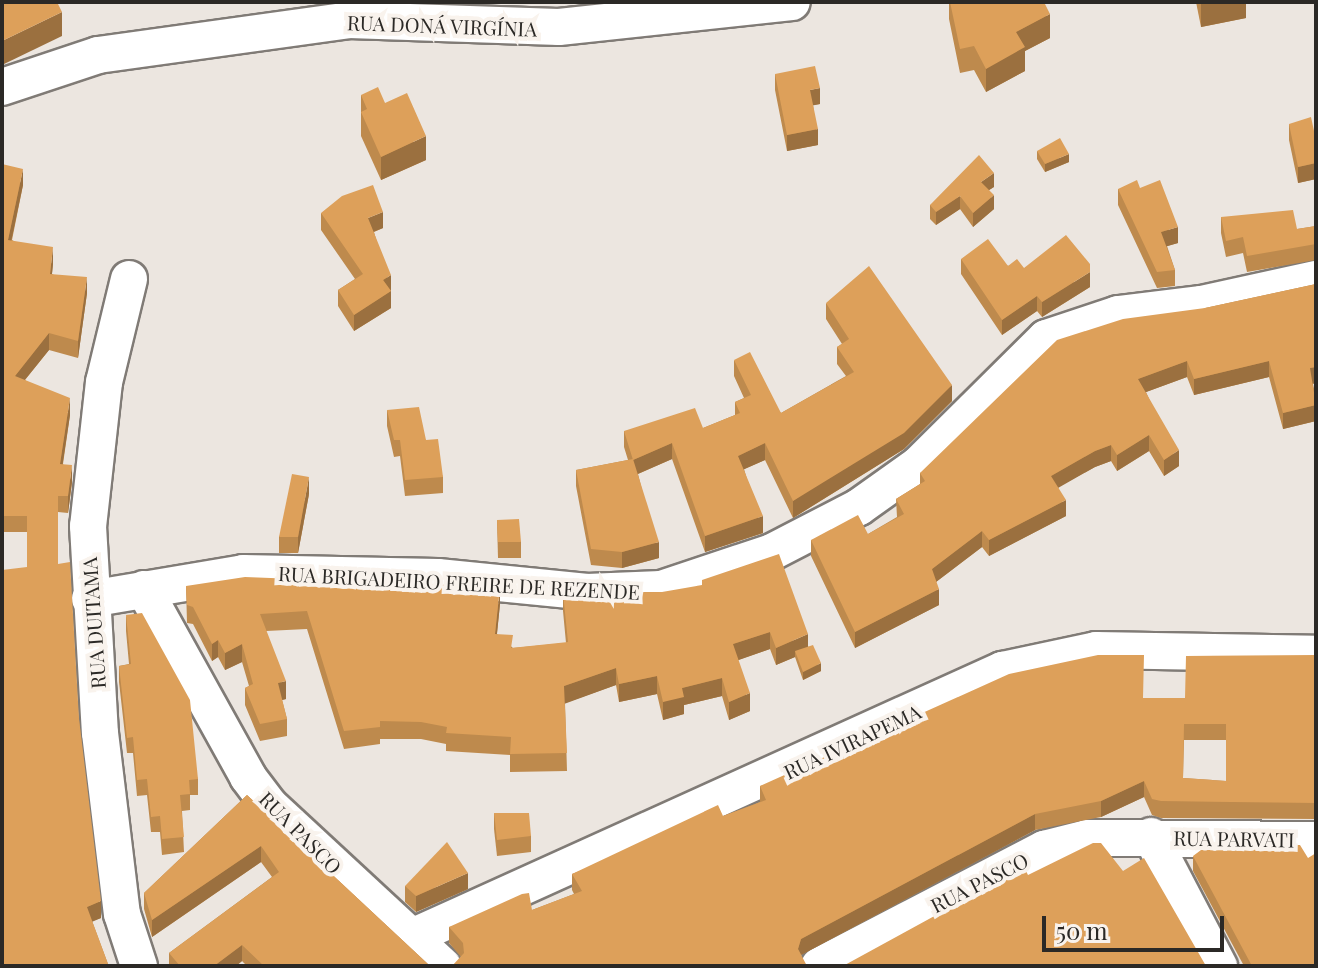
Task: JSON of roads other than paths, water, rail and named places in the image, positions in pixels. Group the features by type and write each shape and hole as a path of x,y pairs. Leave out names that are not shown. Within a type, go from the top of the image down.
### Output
{"street":[{"name":"RUA DONÁ VIRGÍNIA","path":"2,87 98,55 349,20 559,27 792,2"},
{"name":"RUA DUITAMA","path":"129,279 94,442 88,526 90,599 122,914 139,966"},
{"name":"RUA BRIGADEIRO FREIRE DE REZENDE","path":"90,599 256,573 438,577 587,592 673,586 772,552 859,507 918,465 1046,338 1118,314 1201,304 1316,279"},
{"name":"RUA PASCO","path":"144,589 248,777 269,805 443,966"},
{"name":"RUA IVIRAPEMA","path":"412,937 892,724 1002,670 1096,650 1316,654"},
{"name":"RUA PASCO","path":"819,966 1044,849 1087,838 1151,836"},
{"name":"RUA PARVATI","path":"1151,836 1316,840"},
{"path":"1151,836 1219,966"}]}
